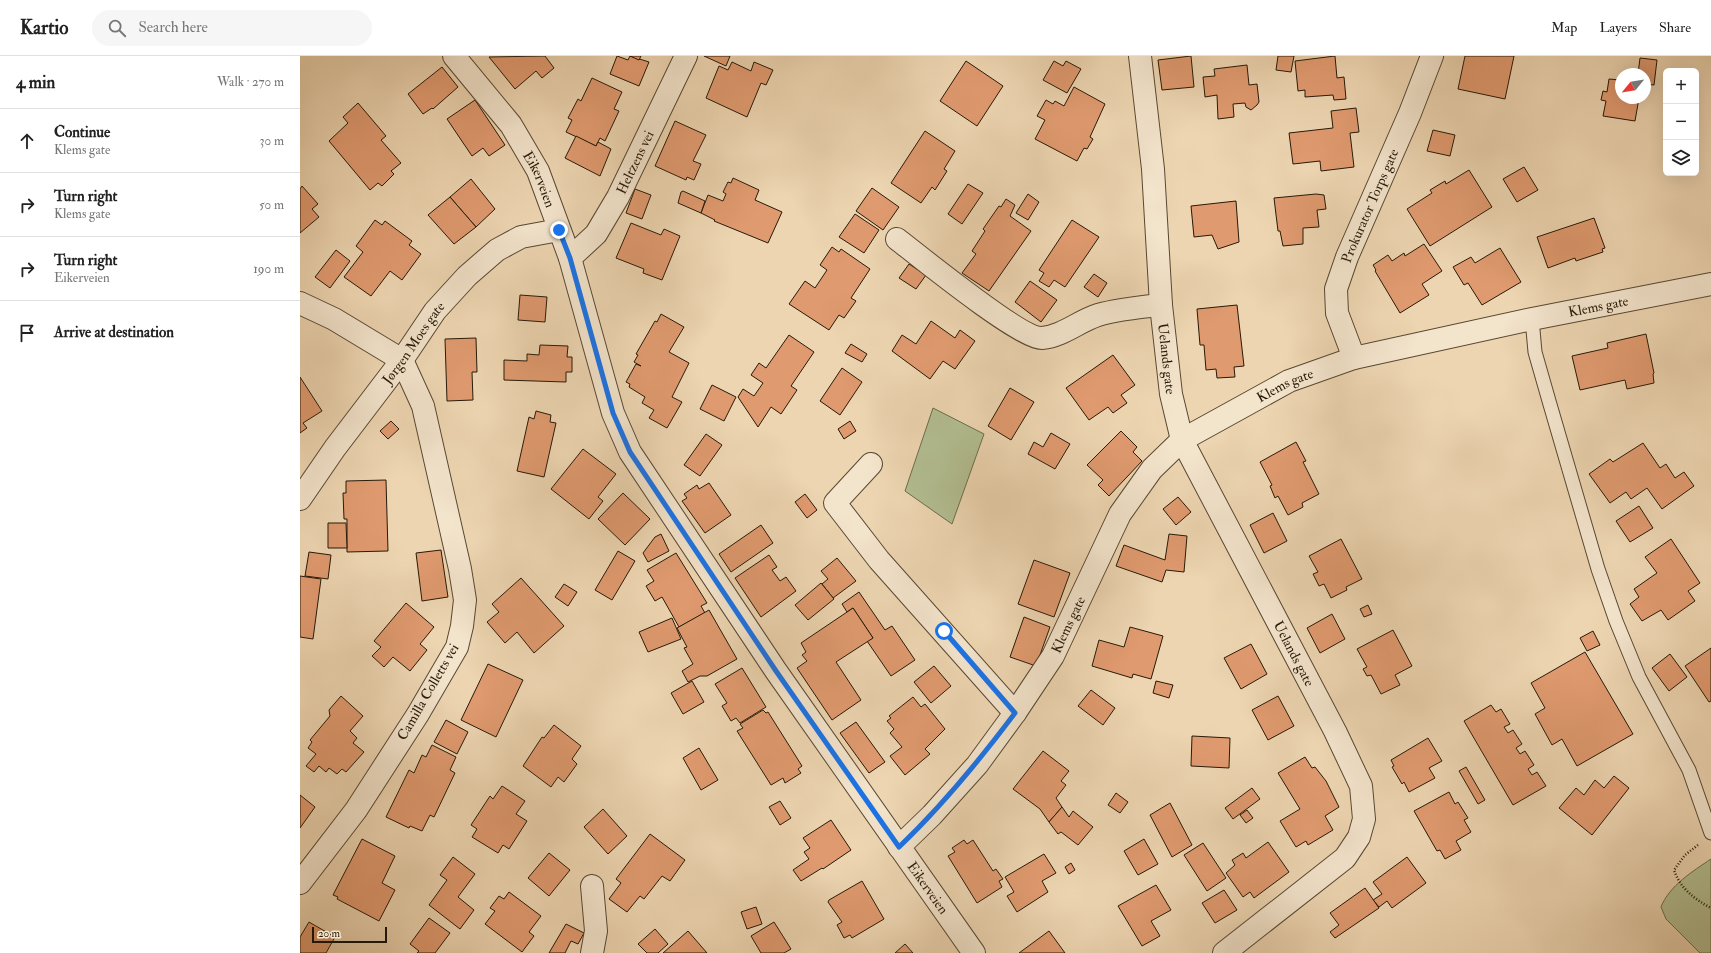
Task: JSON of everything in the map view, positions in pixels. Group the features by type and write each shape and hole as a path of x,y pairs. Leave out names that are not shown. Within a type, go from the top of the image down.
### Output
{"street":[{"name":"Eikerveien","path":"455,56 511,125 538,171 570,258 613,413 630,452 776,671 974,953"},
{"name":"Heltzens vei","path":"570,258 596,234 618,197 686,56"},
{"name":"Uelands gate","path":"1140,56 1153,170 1161,305 1171,394 1182,440 1335,731 1361,786 1364,819 1359,837 1345,858 1224,953"},
{"name":"Prokurator Torps gate","path":"1354,358 1337,313 1336,289 1347,257 1410,113 1432,56"},
{"name":"Jørgen Moes gate","path":"300,499 335,448 402,360 435,311 467,276 497,250 521,237 559,230"},
{"name":"Uelands gate","path":"897,239 1012,326 1041,338 1067,330 1097,315 1161,305"},
{"name":"Klems gate","path":"899,847 932,816 977,765 1015,713 1053,656 1120,514 1152,469 1182,440 1289,381 1354,358 1532,319 1711,284"},
{"path":"300,303 334,319 402,360"},
{"name":"Camilla Colletts vei","path":"300,883 356,810 418,714 457,647 462,626 465,600 460,568 423,406 402,360"},
{"path":"871,464 835,503 879,560 1015,713"},
{"path":"592,886 596,931 592,953"}],"lane":[{"path":"1532,319 1536,352 1549,401 1598,569 1616,621 1639,677 1688,770 1711,833"}],"path":[{"path":"1701,844 1685,855 1674,870 1678,880 1696,900 1711,908"}],"green space":[{"path":"933,408 984,434 952,524 905,491"},
{"path":"1711,859 1711,953 1700,953 1666,919 1661,907 1670,892 1682,880"}],"building":[{"path":"545,56 554,68 542,78 536,71 515,89 489,57"},
{"path":"617,56 628,60 630,56 649,62 639,86 610,74"},
{"path":"630,56 641,56 639,60"},
{"path":"704,56 730,56 726,66"},
{"path":"1191,56 1194,87 1162,90 1158,60"},
{"path":"1278,56 1294,56 1291,72 1276,70"},
{"path":"1335,56 1337,78 1344,77 1346,99 1334,100 1333,95 1305,97 1305,90 1298,91 1295,61"},
{"path":"1465,56 1514,56 1505,99 1458,89"},
{"path":"1640,58 1657,60 1654,85 1651,85 1651,68 1639,68"},
{"path":"966,61 1003,86 977,126 940,101"},
{"path":"1054,61 1063,66 1066,61 1081,69 1067,93 1043,80"},
{"path":"732,62 751,71 754,62 773,70 766,85 761,83 747,117 706,98 719,66 728,70"},
{"path":"1247,65 1249,85 1257,84 1259,102 1251,110 1246,107 1245,103 1233,104 1234,117 1218,119 1217,95 1205,97 1203,77 1215,76 1214,69"},
{"path":"442,67 458,87 433,109 432,108 423,114 408,94"},
{"path":"592,78 622,92 614,109 619,111 605,141 600,138 596,146 566,132 572,120 568,118 578,99 581,101"},
{"path":"1609,79 1615,80 1615,104 1638,104 1635,121 1603,116 1606,101 1601,100 1603,91 1607,92"},
{"path":"1074,87 1105,104 1090,137 1093,139 1087,149 1084,148 1077,161 1035,139 1045,120 1037,116 1046,100 1053,104 1055,101 1064,106"},
{"path":"475,100 505,145 489,156 483,148 472,156 447,119"},
{"path":"358,103 386,136 381,140 401,163 391,171 394,174 382,186 378,183 370,190 329,141 348,123 343,117"},
{"path":"1356,108 1359,132 1350,133 1354,167 1321,171 1320,161 1293,164 1289,133 1333,128 1331,111"},
{"path":"675,121 706,135 693,161 701,164 694,180 687,177 686,180 655,166"},
{"path":"1433,130 1455,135 1450,156 1427,151"},
{"path":"925,131 955,151 944,169 947,171 935,190 932,187 921,203 891,183"},
{"path":"576,136 596,146 598,142 611,149 600,176 565,158"},
{"path":"1524,167 1538,190 1517,202 1503,179"},
{"path":"1469,170 1492,207 1430,246 1407,209 1432,193 1430,190 1445,181 1446,184"},
{"path":"733,178 759,190 755,200 782,212 768,243 714,221 715,220 701,213 708,195 723,201 726,194 723,192 728,182 731,183"},
{"path":"471,179 495,209 476,227 450,197"},
{"path":"968,184 983,193 962,224 948,214"},
{"path":"302,186 318,204 312,209 319,217 300,233 300,189"},
{"path":"872,188 899,207 883,230 856,211"},
{"path":"635,189 651,195 642,219 626,213"},
{"path":"683,191 705,201 701,213 678,203 681,192"},
{"path":"1028,194 1039,202 1028,220 1016,213"},
{"path":"1316,194 1324,195 1326,209 1317,210 1319,227 1303,228 1303,244 1283,246 1280,231 1278,231 1274,198"},
{"path":"450,197 476,227 454,244 428,215"},
{"path":"1006,199 1015,205 1010,216 1031,231 989,291 962,273 976,254 972,251 985,231 983,229 999,206 1001,207"},
{"path":"1236,201 1239,242 1218,249 1212,235 1194,237 1191,206"},
{"path":"855,214 879,230 864,253 839,237"},
{"path":"1594,218 1605,248 1602,249 1603,252 1576,261 1575,258 1548,268 1537,237"},
{"path":"375,220 382,225 385,221 412,241 409,245 421,254 402,280 390,271 371,296 344,277 363,252 356,246"},
{"path":"1072,220 1099,237 1065,287 1054,280 1049,287 1039,281 1044,273 1039,270"},
{"path":"631,223 661,235 664,229 680,236 662,280 643,273 644,269 616,258"},
{"path":"1424,244 1442,271 1422,284 1429,295 1400,313 1373,265 1388,255 1392,261 1404,253 1405,256"},
{"path":"832,247 839,252 841,249 870,269 851,298 856,301 844,318 839,315 829,330 789,304 805,281 815,288 827,270 820,265"},
{"path":"1500,248 1521,282 1482,305 1468,283 1464,285 1453,267 1471,257 1475,263"},
{"path":"336,250 350,261 330,288 315,277"},
{"path":"909,264 926,275 916,289 899,278"},
{"path":"1094,274 1107,283 1098,297 1084,287"},
{"path":"1030,281 1057,300 1041,322 1015,302"},
{"path":"520,295 547,297 545,322 518,320"},
{"path":"1237,305 1244,366 1234,367 1235,377 1217,378 1216,369 1206,370 1204,345 1200,345 1197,309"},
{"path":"661,314 684,327 669,352 689,363 672,397 682,402 667,428 649,418 654,410 642,403 645,397 629,387 630,384 626,382 636,364 641,366 634,362 638,355 636,354 655,321 657,322"},
{"path":"931,321 955,338 960,330 975,341 955,369 943,361 930,379 892,351 902,335 916,344"},
{"path":"1646,334 1654,373 1654,383 1627,389 1625,380 1580,390 1572,356 1608,348 1607,343"},
{"path":"789,335 814,352 791,386 797,390 781,414 771,407 758,427 738,397 743,389 754,396 763,383 751,375 759,363 766,368"},
{"path":"476,338 477,372 472,372 473,400 447,401 445,339"},
{"path":"851,344 867,354 862,362 845,353"},
{"path":"540,345 568,346 567,357 572,357 572,372 566,372 566,382 504,380 504,360 527,361 527,354 539,355"},
{"path":"1113,355 1135,385 1121,395 1127,403 1113,413 1108,407 1089,420 1066,388"},
{"path":"842,368 862,382 840,415 820,401"},
{"path":"300,377 322,411 303,423 307,428 300,433"},
{"path":"712,385 736,397 724,421 700,409"},
{"path":"1010,388 1034,402 1011,440 988,426"},
{"path":"536,411 551,415 550,422 556,423 544,477 517,471 529,417 534,419"},
{"path":"391,421 399,429 388,439 380,431"},
{"path":"850,421 856,431 844,439 838,429"},
{"path":"1121,431 1137,447 1133,452 1142,461 1109,496 1098,485 1103,480 1087,465"},
{"path":"1051,433 1070,444 1055,469 1028,454 1034,442 1043,447"},
{"path":"706,434 722,445 700,476 684,465"},
{"path":"1296,442 1306,461 1303,462 1319,494 1302,503 1303,507 1288,515 1278,496 1275,498 1270,486 1272,485 1260,462"},
{"path":"1643,443 1660,468 1666,464 1675,478 1684,472 1694,486 1662,509 1647,488 1631,499 1626,492 1610,503 1589,474 1610,459 1613,462"},
{"path":"583,449 616,474 598,497 603,501 589,519 551,489"},
{"path":"386,480 388,551 347,552 347,519 344,519 343,493 346,493 346,481"},
{"path":"709,483 731,515 705,533 682,501 687,498 684,494 697,485 699,489"},
{"path":"623,493 650,519 625,545 598,519"},
{"path":"805,494 817,510 807,518 795,502"},
{"path":"1178,497 1191,512 1176,525 1163,509"},
{"path":"1639,506 1653,528 1630,542 1616,521"},
{"path":"1273,513 1287,541 1264,553 1250,525"},
{"path":"328,523 346,523 347,548 328,548"},
{"path":"761,525 773,543 731,572 719,554"},
{"path":"661,534 669,551 648,562 643,553 655,537"},
{"path":"1169,534 1187,536 1184,572 1166,570 1162,582 1116,566 1124,545 1165,560"},
{"path":"1341,539 1362,579 1346,587 1347,590 1331,598 1324,584 1319,586 1313,574 1318,572 1309,556"},
{"path":"1671,539 1700,583 1688,591 1695,601 1668,620 1661,610 1642,621 1630,604 1639,597 1634,589 1657,573 1645,557"},
{"path":"441,550 448,597 422,601 416,553"},
{"path":"618,551 635,561 612,600 595,590"},
{"path":"309,552 331,555 328,579 305,576"},
{"path":"676,553 707,603 701,606 705,613 679,627 662,597 655,601 646,586 654,581 647,570"},
{"path":"769,555 777,567 772,570 780,581 786,577 796,591 761,617 735,578"},
{"path":"837,558 856,581 833,598 822,584 828,579 821,571"},
{"path":"1034,560 1070,573 1054,617 1018,604"},
{"path":"300,576 321,579 313,639 300,637"},
{"path":"521,578 564,626 534,653 517,632 505,643 487,622 499,612 492,604"},
{"path":"821,583 834,599 808,620 795,605"},
{"path":"564,584 577,592 568,606 555,597"},
{"path":"859,592 885,630 892,626 915,660 891,676 867,641 873,638 853,608 847,612 842,604"},
{"path":"406,603 434,627 420,644 427,650 410,671 393,657 384,667 372,656 381,647 374,641"},
{"path":"1368,605 1372,614 1364,617 1360,609"},
{"path":"853,608 873,638 836,662 861,700 832,720 797,668 807,661 802,655 806,652 801,643"},
{"path":"709,610 737,659 707,676 700,676 688,682 682,671 693,664 684,648 687,647 677,628"},
{"path":"1332,614 1345,639 1320,653 1307,628"},
{"path":"1024,617 1050,627 1036,666 1010,657"},
{"path":"672,618 681,639 648,652 639,632"},
{"path":"1130,627 1163,636 1151,679 1133,674 1132,678 1092,666 1099,640 1124,647"},
{"path":"1393,630 1412,666 1395,675 1400,685 1381,694 1371,675 1367,676 1363,669 1367,667 1357,649"},
{"path":"1593,631 1600,645 1587,651 1580,638"},
{"path":"1251,644 1267,674 1241,689 1224,658"},
{"path":"1711,648 1711,701 1709,702 1685,666"},
{"path":"1585,652 1633,734 1577,766 1562,739 1552,745 1535,714 1545,708 1531,683"},
{"path":"1670,654 1687,677 1669,691 1652,668"},
{"path":"488,664 523,680 496,737 461,720"},
{"path":"934,666 951,686 931,703 914,682"},
{"path":"742,668 766,707 740,723 736,718 731,721 722,706 727,703 715,684"},
{"path":"692,681 704,702 683,714 671,693"},
{"path":"1156,681 1173,685 1169,698 1153,693"},
{"path":"1091,690 1115,708 1103,725 1078,706"},
{"path":"341,696 363,716 350,731 357,738 353,743 364,752 346,772 342,769 337,774 329,768 326,772 319,766 314,772 306,766 316,754 308,748 312,742 310,740 330,716 329,710"},
{"path":"1278,696 1294,726 1268,740 1252,710"},
{"path":"913,697 921,707 925,704 945,729 925,749 930,754 905,775 890,756 902,747 890,733 894,729 887,721 891,718 889,716"},
{"path":"1491,705 1496,712 1501,709 1510,724 1504,727 1508,733 1513,730 1522,744 1516,748 1520,754 1525,751 1534,765 1528,769 1532,775 1537,772 1546,786 1513,805 1464,721"},
{"path":"763,710 766,713 768,712 802,766 798,769 801,773 785,783 783,778 771,785 737,731 743,728 740,724"},
{"path":"446,720 468,732 457,754 434,742"},
{"path":"856,722 885,762 869,773 840,733"},
{"path":"554,725 581,746 572,759 577,764 564,782 558,777 551,787 523,766 542,737 544,738"},
{"path":"1192,736 1230,738 1229,768 1191,766"},
{"path":"1428,738 1442,761 1429,768 1435,778 1409,792 1404,782 1402,784 1392,767 1394,766 1391,760"},
{"path":"432,745 456,757 450,770 455,773 434,817 430,815 422,831 410,826 409,828 386,817 409,770 414,773 422,755 426,757"},
{"path":"699,748 718,780 701,790 683,758"},
{"path":"1043,751 1069,771 1061,781 1066,785 1056,798 1062,807 1049,822 1040,809 1013,789"},
{"path":"1305,757 1312,768 1315,767 1326,781 1339,807 1325,816 1333,830 1308,845 1306,841 1296,847 1280,821 1300,809 1278,773"},
{"path":"1466,767 1485,800 1478,804 1459,771"},
{"path":"1614,776 1629,788 1592,835 1559,808 1576,788 1584,795 1595,780 1604,788"},
{"path":"502,786 525,801 516,814 527,821 509,849 503,845 498,853 472,837 477,829 471,825 490,796 493,799"},
{"path":"1252,788 1260,799 1233,819 1225,808"},
{"path":"1449,792 1455,804 1458,802 1468,818 1464,820 1471,832 1456,841 1461,850 1445,859 1440,850 1437,851 1414,811"},
{"path":"1116,793 1128,802 1120,813 1108,805"},
{"path":"300,795 315,807 300,828"},
{"path":"780,801 791,818 780,825 769,807"},
{"path":"1170,803 1192,845 1172,857 1150,815"},
{"path":"1062,807 1069,817 1073,811 1093,827 1078,845 1061,832 1058,834 1049,822"},
{"path":"603,809 627,836 608,854 584,827"},
{"path":"1247,810 1253,818 1246,823 1240,815"},
{"path":"831,820 851,850 823,869 822,868 801,881 793,870 809,859 804,852 810,848 803,838"},
{"path":"650,834 685,860 670,881 662,876 644,899 640,896 627,912 609,899 621,883 616,879"},
{"path":"362,839 395,856 382,883 395,890 379,921 337,899 338,897 333,895"},
{"path":"1144,839 1158,864 1138,875 1124,851"},
{"path":"964,840 967,844 973,840 993,871 996,869 1003,879 999,881 1002,887 977,903 948,856 955,852 952,848"},
{"path":"1268,842 1289,872 1254,898 1250,892 1243,897 1226,873 1235,865 1232,860 1243,853 1246,858"},
{"path":"1203,843 1226,878 1207,891 1184,855"},
{"path":"549,853 570,870 549,896 528,878"},
{"path":"1044,854 1056,873 1042,881 1048,892 1017,912 1007,896 1014,892 1005,877"},
{"path":"453,857 475,874 458,897 474,910 460,929 429,905 447,880 440,875"},
{"path":"1407,857 1426,883 1392,908 1387,901 1379,907 1373,900 1382,894 1373,882"},
{"path":"1071,863 1075,870 1069,874 1065,867"},
{"path":"862,881 884,919 852,938 850,935 844,938 837,925 842,922 828,902"},
{"path":"1156,885 1171,910 1151,921 1160,936 1142,946 1118,906"},
{"path":"1365,888 1379,908 1335,938 1330,932 1339,925 1330,913"},
{"path":"1224,890 1237,910 1215,923 1202,903"},
{"path":"509,892 541,916 529,932 534,936 522,952 485,924 495,911 490,908 499,896 504,899"},
{"path":"756,907 762,924 747,929 741,912"},
{"path":"429,918 450,933 435,953 417,953 419,951 410,944"},
{"path":"309,922 335,937 326,953 300,953 300,937"},
{"path":"774,922 791,949 784,953 761,953 751,936"},
{"path":"566,924 584,933 578,944 571,941 565,953 549,953"},
{"path":"655,929 668,944 658,953 647,953 638,944"},
{"path":"688,931 707,953 663,953"},
{"path":"1049,931 1065,953 1019,953"},
{"path":"905,944 913,953 895,953"}],"route":[{"path":"559,230 570,258 613,413 630,452 776,671 899,847 932,816 977,765 1015,713 944,631"}]}
